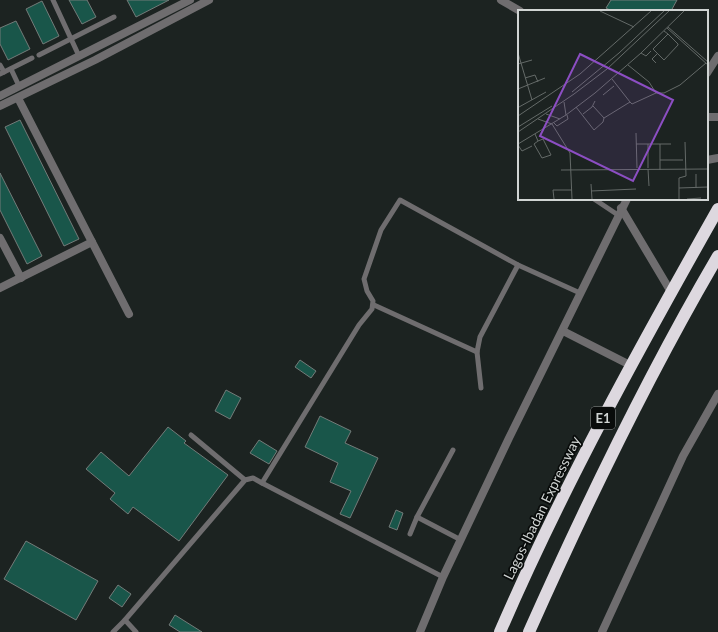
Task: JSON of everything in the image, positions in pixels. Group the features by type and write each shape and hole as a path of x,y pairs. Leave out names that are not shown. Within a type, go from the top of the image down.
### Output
{"highway":[{"name":"Lagos-Ibadan Expressway","path":"500,632 579,465 630,365 718,210"},
{"name":"E1","path":"529,632 569,543 654,371 718,256"}],"street":[{"path":"0,96 190,0"},
{"path":"0,106 41,87 209,0"},
{"path":"501,0 518,10"},
{"path":"166,12 171,20"},
{"path":"708,71 718,56"},
{"path":"37,78 41,87"},
{"path":"18,98 129,314"},
{"path":"708,160 718,158"},
{"path":"420,632 443,577 508,438 563,331 619,212 626,200"},
{"path":"619,212 671,292"},
{"path":"0,238 21,278"},
{"path":"0,288 92,242"},
{"path":"563,331 630,365"},
{"path":"602,632 683,456 718,394"}],"lane":[{"path":"53,0 79,56"},
{"path":"39,55 114,17"},
{"path":"0,65 2,73 32,58"},
{"path":"10,69 19,86"},
{"path":"477,352 374,305 364,279 381,230 400,200 518,265 580,293"},
{"path":"596,200 619,212"},
{"path":"481,388 477,352 480,337 490,315 518,265"},
{"path":"262,483 359,325 374,305"},
{"path":"191,435 245,480"},
{"path":"410,534 417,517 453,450"},
{"path":"113,632 245,480 254,478 443,577"},
{"path":"417,517 461,540"},
{"path":"125,620 136,632"}],"building":[{"path":"69,0 87,0 96,17 82,24"},
{"path":"127,0 169,0 136,17"},
{"path":"611,0 677,0 672,10 610,10 606,8"},
{"path":"42,1 59,36 43,44 26,9"},
{"path":"16,21 30,49 8,60 0,44 0,28"},
{"path":"20,120 79,239 64,246 5,127"},
{"path":"0,173 42,256 27,264 0,210"},
{"path":"300,360 316,371 311,378 295,367"},
{"path":"226,390 241,398 230,419 215,411"},
{"path":"320,416 351,431 345,443 378,458 350,518 340,514 351,491 330,482 338,463 305,447"},
{"path":"168,427 186,441 184,443 228,475 179,541 133,507 128,514 110,499 115,493 86,469 101,452 129,476"},
{"path":"259,440 277,451 269,464 250,453"},
{"path":"396,510 403,513 397,530 389,527"},
{"path":"26,541 98,581 76,620 4,579"},
{"path":"118,585 131,594 122,607 109,598"},
{"path":"175,615 202,632 180,632 169,625"}]}
